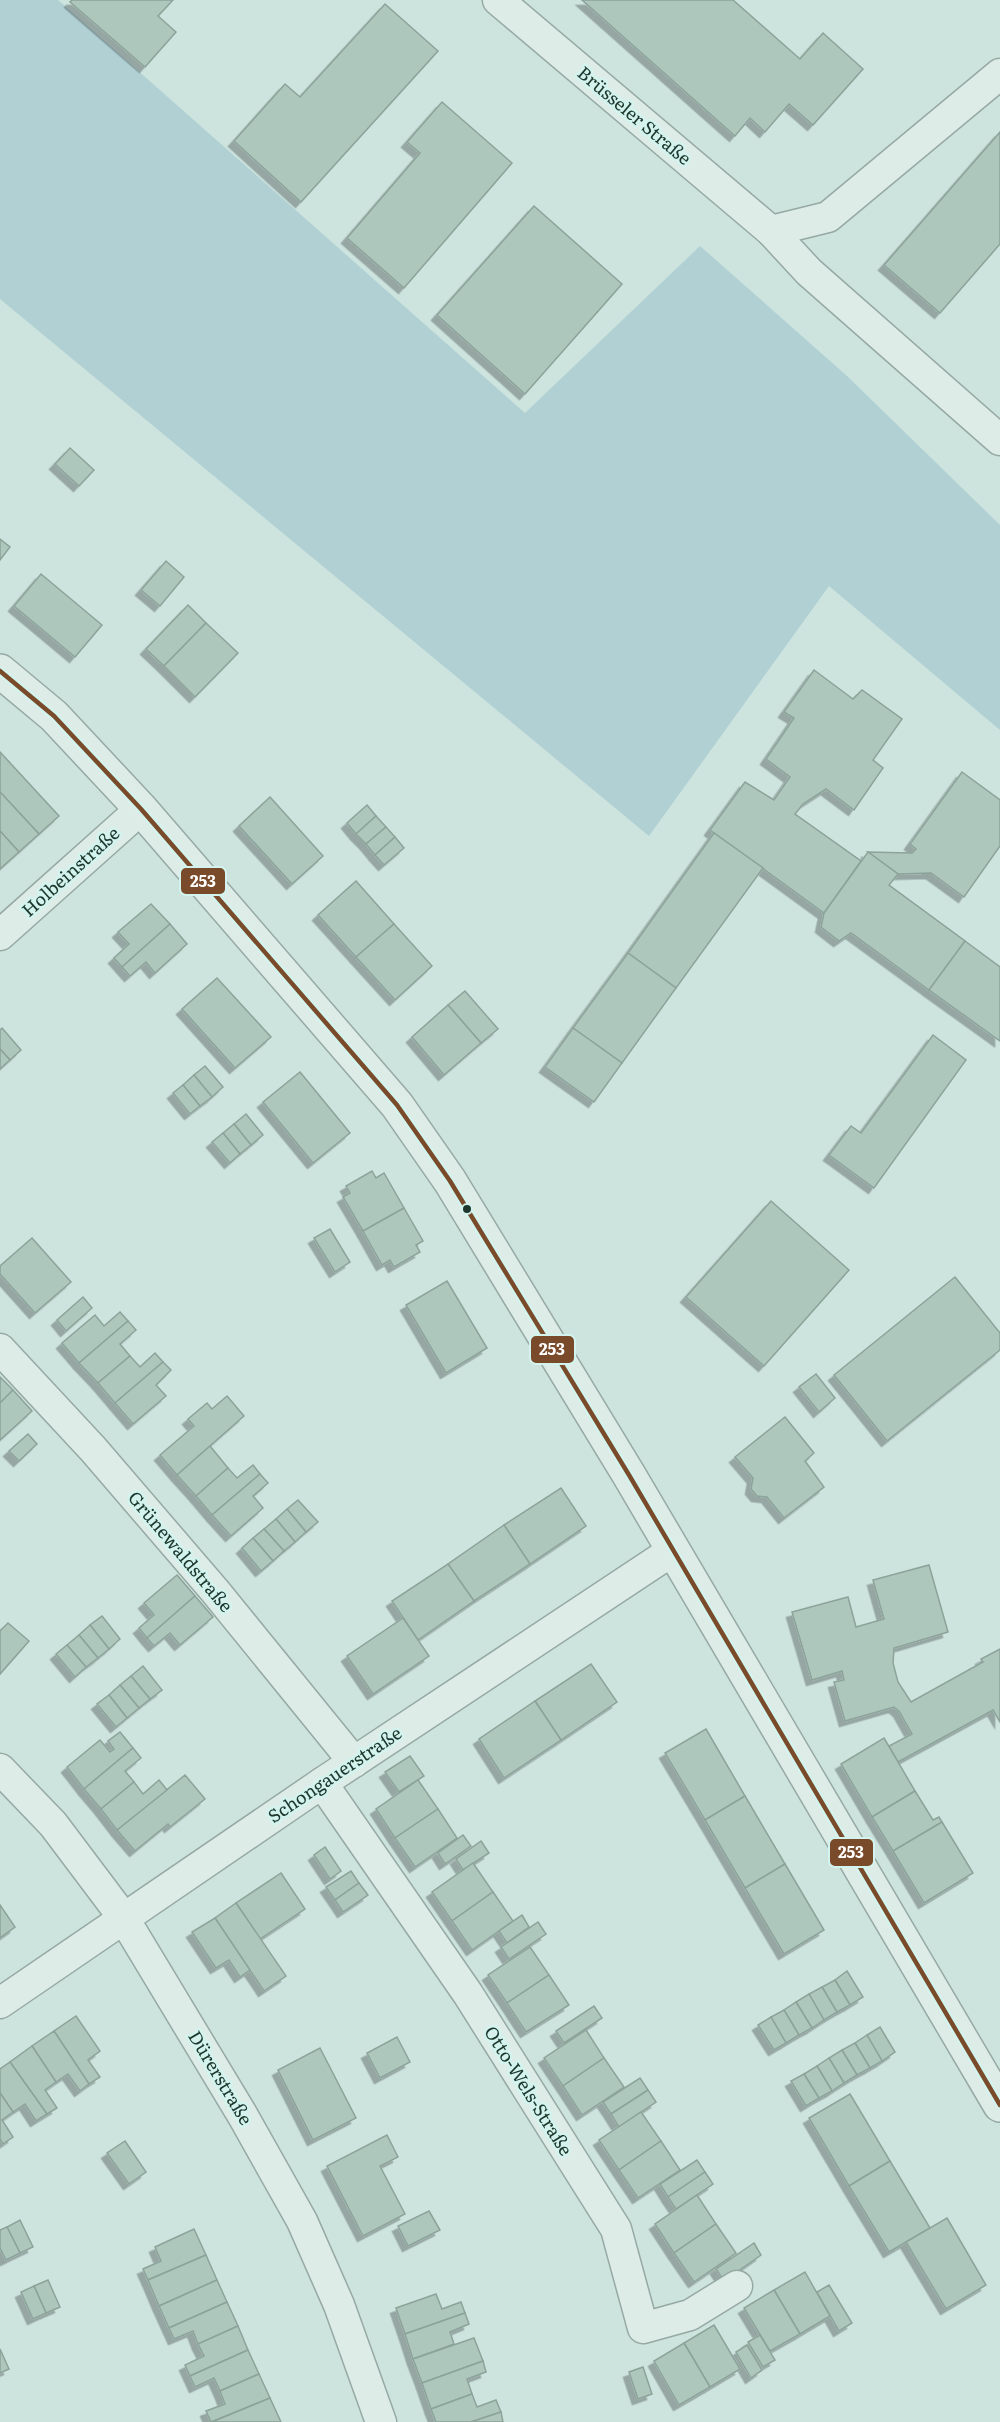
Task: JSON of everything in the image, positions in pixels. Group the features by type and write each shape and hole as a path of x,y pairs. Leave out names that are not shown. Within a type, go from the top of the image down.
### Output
{"street":[{"name":"Brüsseler Straße","path":"498,0 771,231 809,272 1000,440"},
{"path":"771,231 828,217 1000,74"},
{"path":"0,671 54,716 141,809 398,1105 456,1191 629,1475 1000,2105"},
{"name":"Holbeinstraße","path":"0,935 141,809"},
{"name":"Grünewaldstraße","path":"0,1349 93,1449 207,1582 354,1762"},
{"name":"Schongauerstraße","path":"0,2002 322,1783 672,1551"},
{"name":"Dürerstraße","path":"0,1769 52,1824 123,1917 243,2116 302,2221 339,2305 381,2422"},
{"name":"Otto-Wels-Straße","path":"322,1783 468,1994 616,2229 643,2328 690,2315 737,2286"}],"shaded area":[{"path":"0,0 58,0 525,413 700,246 847,376 1000,525 1000,730 829,586 649,836 0,299"}],"building":[{"path":"72,0 173,0 158,16 176,32 145,67 70,2"},
{"path":"582,0 733,0 800,59 823,33 863,69 813,125 789,104 765,132 750,118 735,136"},
{"path":"385,4 438,51 301,202 234,141 285,84 300,97"},
{"path":"442,102 512,163 404,288 347,238 420,153 407,142"},
{"path":"1000,132 1000,244 940,313 884,265"},
{"path":"534,206 622,284 525,394 437,315"},
{"path":"70,448 94,470 79,486 55,464"},
{"path":"0,539 10,547 0,560"},
{"path":"166,561 184,577 160,606 141,590"},
{"path":"41,574 102,625 75,657 14,606"},
{"path":"188,605 206,623 164,666 146,649"},
{"path":"206,623 238,653 195,697 164,666"},
{"path":"814,670 853,699 862,690 902,719 873,760 883,768 854,810 826,789 803,804 795,814 861,861 824,913 710,830 745,782 774,800 790,777 766,759 794,718 784,712"},
{"path":"0,752 59,816 39,834 0,792"},
{"path":"962,772 1000,800 1000,846 964,897 931,873 898,874 868,852 912,853 916,849 910,844"},
{"path":"0,792 39,834 19,852 0,831"},
{"path":"270,797 323,856 292,884 239,826"},
{"path":"367,805 376,816 356,834 347,823"},
{"path":"376,816 386,827 366,844 356,834"},
{"path":"386,827 395,837 375,855 366,844"},
{"path":"0,831 19,852 0,869"},
{"path":"714,833 763,868 676,988 628,953"},
{"path":"395,837 404,848 384,865 375,855"},
{"path":"868,852 898,874 889,885 965,941 929,990 851,933 839,941 821,927 824,913"},
{"path":"356,881 394,924 356,957 318,915"},
{"path":"151,904 170,924 122,967 114,958 129,944 118,932"},
{"path":"170,924 187,944 155,973 146,962 130,976 122,967"},
{"path":"394,924 432,966 395,1000 356,957"},
{"path":"965,941 1000,967 1000,1041 929,990"},
{"path":"628,953 676,988 622,1063 573,1028"},
{"path":"217,978 271,1037 235,1068 182,1009"},
{"path":"465,991 498,1029 481,1043 448,1005"},
{"path":"448,1005 481,1043 444,1075 412,1037"},
{"path":"2,1028 21,1050 10,1060 0,1049 0,1030"},
{"path":"573,1028 622,1063 594,1102 545,1067"},
{"path":"933,1035 966,1060 874,1188 829,1155 851,1126 861,1133"},
{"path":"0,1049 10,1060 0,1069"},
{"path":"205,1066 223,1087 212,1097 194,1075"},
{"path":"300,1072 350,1133 313,1163 263,1102"},
{"path":"194,1075 212,1097 200,1106 183,1085"},
{"path":"183,1085 200,1106 190,1114 173,1093"},
{"path":"246,1114 263,1135 251,1145 234,1124"},
{"path":"234,1124 251,1145 240,1154 223,1133"},
{"path":"223,1133 240,1154 230,1163 212,1142"},
{"path":"372,1171 376,1178 384,1173 404,1208 363,1231 343,1197 350,1193 346,1186"},
{"path":"771,1201 849,1270 764,1366 686,1297"},
{"path":"404,1208 423,1241 416,1245 420,1252 394,1267 390,1260 382,1265 363,1231"},
{"path":"330,1229 350,1262 335,1272 314,1238"},
{"path":"32,1238 71,1282 35,1313 0,1274 0,1266"},
{"path":"955,1277 1000,1333 1000,1350 887,1441 834,1375"},
{"path":"447,1281 487,1348 446,1373 406,1305"},
{"path":"83,1297 92,1308 66,1331 57,1320"},
{"path":"120,1312 128,1321 79,1363 62,1343 95,1315 104,1326"},
{"path":"128,1321 136,1330 120,1344 130,1356 98,1383 79,1363"},
{"path":"155,1353 163,1362 115,1403 98,1383 130,1356 140,1367"},
{"path":"163,1362 171,1370 156,1385 166,1396 133,1424 115,1403"},
{"path":"816,1374 835,1398 819,1412 799,1387"},
{"path":"0,1377 13,1390 0,1403"},
{"path":"13,1390 32,1411 0,1440 0,1403"},
{"path":"227,1396 244,1416 177,1475 160,1455 194,1426 188,1419 207,1403 212,1409"},
{"path":"785,1417 814,1453 805,1461 824,1487 784,1518 767,1497 757,1496 751,1489 753,1478 735,1457"},
{"path":"28,1434 37,1444 19,1461 9,1451"},
{"path":"210,1446 228,1468 196,1496 177,1475"},
{"path":"253,1465 260,1474 212,1515 196,1496 228,1468 237,1478"},
{"path":"260,1474 268,1483 253,1496 263,1508 231,1536 212,1515"},
{"path":"561,1488 586,1526 530,1564 504,1525"},
{"path":"298,1500 318,1522 306,1532 287,1509"},
{"path":"287,1509 306,1532 295,1542 276,1519"},
{"path":"276,1519 295,1542 284,1551 264,1529"},
{"path":"504,1525 530,1564 474,1601 448,1564"},
{"path":"264,1529 284,1551 273,1561 253,1538"},
{"path":"253,1538 273,1561 261,1571 242,1548"},
{"path":"448,1564 474,1601 418,1640 392,1601"},
{"path":"929,1565 948,1632 894,1648 893,1663 898,1682 911,1702 983,1662 981,1659 1000,1649 1000,1722 993,1710 898,1762 889,1746 912,1734 899,1711 894,1707 845,1721 834,1682 844,1680 842,1671 812,1680 792,1612 848,1597 856,1627 884,1619 873,1580"},
{"path":"177,1575 195,1596 147,1638 139,1628 154,1615 144,1603"},
{"path":"195,1596 213,1617 180,1645 170,1633 154,1646 147,1638"},
{"path":"102,1616 120,1639 109,1649 90,1625"},
{"path":"403,1618 429,1656 373,1694 347,1656"},
{"path":"8,1623 29,1641 0,1674 0,1631"},
{"path":"90,1625 109,1649 98,1658 79,1635"},
{"path":"79,1635 98,1658 86,1667 67,1645"},
{"path":"67,1645 86,1667 75,1677 56,1654"},
{"path":"591,1664 617,1702 561,1740 535,1701"},
{"path":"143,1666 162,1690 150,1699 131,1676"},
{"path":"131,1676 150,1699 139,1708 120,1685"},
{"path":"120,1685 139,1708 127,1718 109,1695"},
{"path":"109,1695 127,1718 116,1727 97,1704"},
{"path":"535,1701 561,1740 504,1778 479,1739"},
{"path":"706,1729 745,1796 705,1820 665,1753"},
{"path":"120,1732 133,1748 84,1789 67,1767 100,1740 110,1752 114,1749 108,1741"},
{"path":"884,1738 915,1791 872,1817 841,1764"},
{"path":"133,1748 141,1758 125,1771 134,1782 101,1809 84,1789"},
{"path":"410,1756 424,1776 399,1792 385,1772"},
{"path":"185,1775 205,1799 170,1827 168,1824 135,1851 117,1830"},
{"path":"159,1780 167,1790 117,1830 101,1809 134,1782 143,1794"},
{"path":"418,1780 438,1809 395,1838 376,1809"},
{"path":"915,1791 933,1820 939,1817 942,1822 893,1851 872,1817"},
{"path":"745,1796 785,1864 745,1888 705,1820"},
{"path":"438,1809 457,1838 415,1867 395,1838"},
{"path":"942,1822 973,1873 924,1903 893,1851"},
{"path":"463,1835 471,1846 445,1864 438,1853"},
{"path":"481,1841 489,1853 463,1870 456,1859"},
{"path":"325,1847 341,1871 330,1879 314,1855"},
{"path":"473,1863 493,1892 452,1921 432,1892"},
{"path":"785,1864 824,1930 784,1954 745,1888"},
{"path":"351,1871 359,1883 335,1900 326,1887"},
{"path":"281,1873 305,1909 260,1939 236,1903"},
{"path":"359,1883 368,1895 343,1912 335,1900"},
{"path":"493,1892 513,1921 472,1950 452,1921"},
{"path":"236,1903 286,1976 264,1991 215,1918"},
{"path":"0,1905 15,1927 0,1938"},
{"path":"522,1915 529,1927 507,1943 499,1931"},
{"path":"215,1918 250,1970 240,1977 229,1960 216,1968 192,1932"},
{"path":"538,1922 546,1934 509,1959 501,1947"},
{"path":"530,1947 549,1975 507,2003 488,1975"},
{"path":"847,1971 863,1997 850,2005 835,1980"},
{"path":"549,1975 569,2005 526,2032 507,2003"},
{"path":"835,1980 850,2005 837,2012 822,1987"},
{"path":"822,1987 837,2012 824,2020 809,1994"},
{"path":"809,1994 824,2020 812,2028 796,2002"},
{"path":"796,2002 812,2028 799,2035 784,2010"},
{"path":"594,2006 602,2018 564,2043 556,2031"},
{"path":"784,2010 799,2035 786,2043 771,2017"},
{"path":"76,2016 100,2051 88,2060 100,2077 89,2084 54,2031"},
{"path":"771,2017 786,2043 774,2050 758,2025"},
{"path":"880,2027 895,2052 882,2061 867,2035"},
{"path":"586,2030 604,2058 563,2086 544,2058"},
{"path":"54,2031 89,2084 80,2091 68,2074 56,2082 32,2046"},
{"path":"867,2035 882,2061 870,2068 855,2043"},
{"path":"397,2037 410,2062 380,2078 367,2053"},
{"path":"855,2043 870,2068 857,2075 842,2050"},
{"path":"32,2046 56,2082 45,2090 57,2108 47,2114 10,2062"},
{"path":"320,2048 356,2118 313,2140 278,2070"},
{"path":"842,2050 857,2075 844,2083 829,2058"},
{"path":"604,2058 624,2087 582,2115 563,2086"},
{"path":"829,2058 844,2083 832,2091 817,2066"},
{"path":"10,2062 47,2114 36,2121 25,2104 13,2112 0,2093 0,2069"},
{"path":"817,2066 832,2091 819,2098 804,2074"},
{"path":"804,2074 819,2098 806,2106 791,2081"},
{"path":"640,2078 648,2090 611,2114 603,2102"},
{"path":"648,2090 656,2102 619,2127 611,2114"},
{"path":"0,2093 13,2112 2,2120 13,2137 3,2144 0,2139"},
{"path":"850,2094 890,2161 849,2186 809,2118"},
{"path":"641,2112 661,2141 619,2170 599,2140"},
{"path":"387,2135 398,2157 380,2166 405,2214 363,2236 327,2166"},
{"path":"125,2141 146,2172 129,2184 107,2153"},
{"path":"661,2141 680,2170 638,2198 619,2170"},
{"path":"697,2160 705,2172 668,2197 660,2184"},
{"path":"890,2161 930,2228 889,2252 849,2186"},
{"path":"705,2172 713,2184 676,2209 668,2197"},
{"path":"697,2195 716,2224 674,2253 655,2224"},
{"path":"429,2211 440,2230 408,2246 398,2226"},
{"path":"947,2218 986,2285 946,2309 906,2242"},
{"path":"20,2220 33,2247 20,2253 7,2227"},
{"path":"716,2224 736,2253 694,2282 674,2253"},
{"path":"7,2227 20,2253 6,2260 0,2248 0,2230"},
{"path":"194,2229 206,2255 148,2280 143,2269 161,2261 155,2247"},
{"path":"754,2243 761,2255 724,2281 716,2269"},
{"path":"206,2255 217,2280 159,2306 148,2280"},
{"path":"805,2272 830,2316 800,2334 774,2290"},
{"path":"48,2280 60,2307 46,2313 34,2286"},
{"path":"217,2280 227,2302 169,2328 159,2306"},
{"path":"829,2285 852,2323 839,2331 817,2292"},
{"path":"34,2286 46,2313 33,2319 21,2292"},
{"path":"774,2290 800,2334 770,2351 744,2308"},
{"path":"436,2294 442,2309 461,2302 465,2313 405,2334 396,2308"},
{"path":"227,2302 238,2326 198,2344 193,2331 174,2339 169,2328"},
{"path":"465,2313 469,2324 450,2332 454,2344 413,2359 405,2334"},
{"path":"714,2325 740,2369 710,2387 684,2343"},
{"path":"238,2326 248,2350 190,2376 185,2365 204,2356 198,2344"},
{"path":"760,2335 775,2360 763,2367 748,2342"},
{"path":"474,2338 483,2361 422,2383 413,2359"},
{"path":"684,2343 710,2387 679,2405 654,2361"},
{"path":"747,2345 762,2370 751,2378 736,2352"},
{"path":"0,2349 9,2369 0,2373"},
{"path":"248,2350 259,2374 220,2391 214,2378 195,2387 190,2376"},
{"path":"483,2361 486,2372 467,2379 472,2394 431,2409 422,2383"},
{"path":"643,2367 652,2394 638,2399 629,2372"},
{"path":"259,2374 270,2398 211,2422 206,2411 225,2404 220,2391"},
{"path":"472,2394 477,2407 496,2400 501,2412 471,2422 436,2422 431,2409"},
{"path":"270,2398 281,2422 212,2422"},
{"path":"501,2412 503,2422 471,2422"}],"transit line":[{"name":"253","path":"0,671 54,716 141,809 397,1105 450,1181 629,1475 1000,2105"}]}
